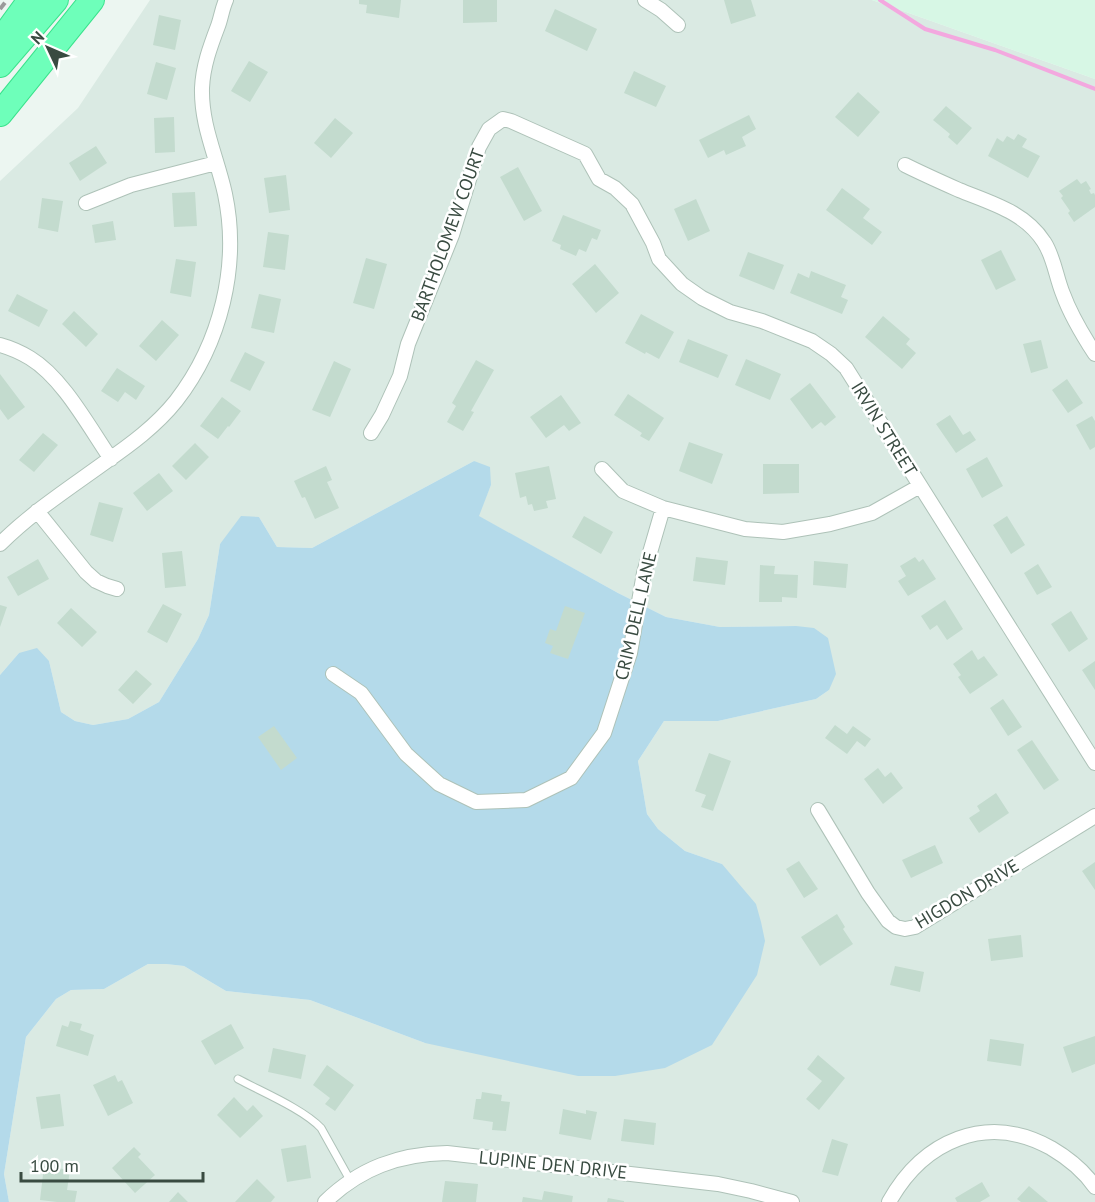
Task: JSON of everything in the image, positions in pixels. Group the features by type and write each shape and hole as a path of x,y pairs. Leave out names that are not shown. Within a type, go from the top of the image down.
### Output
{"highway":[{"path":"0,41 30,0"},
{"path":"0,65 56,0"},
{"path":"0,114 92,0"}],"street":[{"path":"0,544 37,511 140,438 176,401 205,354 222,306 228,278 230,241 225,192 206,129 202,87 210,44 226,0"},
{"path":"645,0 678,25"},
{"name":"BARTHOLOMEW COURT","path":"372,434 400,376 408,344 452,235 479,147 489,129 503,119 511,121 585,154 599,179"},
{"path":"86,203 130,185 216,163"},
{"path":"905,165 1017,214 1031,226 1044,243 1076,326 1095,354"},
{"name":"IRVIN STREET","path":"599,179 615,188 632,204 659,259 682,285 730,312 762,321 812,341 831,354 846,369 1095,763"},
{"path":"0,345 31,358 59,383 111,459"},
{"path":"602,469 623,491 663,508 745,529 783,532 830,524 872,513 920,486"},
{"name":"CRIM DELL LANE","path":"333,674 361,693 406,754 439,784 476,802 526,800 571,778 604,733 630,653 645,573 663,508"},
{"path":"37,511 86,572 96,581 117,589"},
{"name":"HIGDON DRIVE","path":"818,810 888,921 896,927 906,929 915,927 1095,816"},
{"path":"889,1202 906,1176 934,1151 956,1140 987,1132 1022,1135 1040,1142 1076,1166 1095,1187"},
{"name":"LUPINE DEN DRIVE","path":"325,1202 350,1180 383,1164 405,1157 447,1153 718,1184 792,1202"}],"lane":[{"path":"238,1079 315,1122 321,1128 350,1180"}],"shaded area":[{"path":"150,0 872,0 1095,79 1095,1202 9,1202 4,1174 26,1037 56,999 71,990 104,989 148,964 184,966 226,991 310,1000 425,1043 722,864 685,851 658,829 647,814 638,761 664,721 718,721 816,699 829,690 796,626 720,627 666,617 478,516 491,485 474,461 312,548 277,547 259,517 220,544 209,615 198,639 159,702 128,719 93,725 75,721 61,712 49,661 19,653 0,675 0,181 78,108"},
{"path":"872,0 1095,0 1095,79"},
{"path":"474,461 490,467 491,485 479,516 666,617 720,627 796,626 814,628 828,638 836,674 829,690 816,699 718,721 664,721 638,761 647,814 658,829 685,851 722,864 756,904 765,941 757,975 712,1045 665,1068 615,1076 578,1076 425,1043 310,1000 226,991 184,966 148,964 104,989 71,990 56,999 26,1037 4,1174 9,1202 0,1202 0,675 19,653 37,648 49,661 61,712 75,721 93,725 128,719 159,702 198,639 209,615 220,544 241,516 259,517 277,547 312,548"}],"building":[{"path":"359,0 401,0 399,18 366,13 367,5 359,4"},
{"path":"463,0 497,0 497,22 463,23"},
{"path":"724,0 751,0 756,16 731,24"},
{"path":"555,9 597,29 587,51 545,31"},
{"path":"159,15 181,20 175,50 153,45"},
{"path":"249,61 268,72 250,102 231,91"},
{"path":"156,62 176,68 167,100 147,94"},
{"path":"634,71 666,86 656,107 624,93"},
{"path":"858,92 880,112 858,137 835,117"},
{"path":"946,106 972,128 957,145 948,137 950,134 933,120"},
{"path":"749,115 756,129 742,137 746,146 726,155 724,150 708,158 699,140"},
{"path":"174,117 175,152 155,153 154,118"},
{"path":"335,118 353,133 331,158 314,143"},
{"path":"1018,134 1027,139 1022,147 1040,156 1028,178 988,156 997,138 1003,142 1007,136 1014,140"},
{"path":"96,146 107,163 80,181 69,163"},
{"path":"518,167 542,211 524,221 500,177"},
{"path":"286,175 290,210 269,213 264,178"},
{"path":"1077,179 1081,184 1086,181 1091,194 1094,193 1095,207 1074,222 1059,191"},
{"path":"842,188 870,209 863,218 882,232 872,245 826,210"},
{"path":"195,192 197,226 174,227 172,193"},
{"path":"42,198 63,201 58,232 38,228"},
{"path":"696,199 710,231 688,241 674,209"},
{"path":"563,215 601,230 597,240 592,238 586,252 579,249 576,256 560,249 561,245 552,241"},
{"path":"113,221 116,240 95,243 92,225"},
{"path":"268,232 289,235 285,270 263,267"},
{"path":"1001,250 1016,280 996,290 981,260"},
{"path":"748,252 784,265 774,290 739,276"},
{"path":"366,258 387,264 374,309 353,303"},
{"path":"176,259 196,262 191,297 170,293"},
{"path":"595,264 619,293 596,313 572,284"},
{"path":"811,271 846,285 841,297 848,300 842,314 790,293 798,273 809,278"},
{"path":"17,294 48,310 39,327 8,311"},
{"path":"259,294 281,299 274,333 251,328"},
{"path":"74,311 98,334 86,347 62,324"},
{"path":"641,314 674,332 659,359 625,343"},
{"path":"883,316 910,339 906,344 916,353 902,369 865,337"},
{"path":"162,320 179,335 156,361 139,346"},
{"path":"688,339 728,355 718,378 679,362"},
{"path":"1041,340 1048,368 1031,373 1023,344"},
{"path":"245,352 265,362 250,391 230,381"},
{"path":"746,359 781,374 770,400 735,385"},
{"path":"476,360 494,370 471,411 474,412 463,431 447,422 456,406 452,403"},
{"path":"334,361 351,369 330,417 312,410"},
{"path":"117,368 145,386 136,400 125,392 118,402 101,391"},
{"path":"0,374 25,407 8,420 0,409"},
{"path":"1067,379 1083,403 1068,413 1052,390"},
{"path":"810,383 836,417 825,426 821,422 812,429 790,399"},
{"path":"628,394 664,418 649,441 640,436 642,433 614,415"},
{"path":"561,395 581,423 569,431 564,425 546,438 530,417"},
{"path":"222,397 241,411 218,439 200,426"},
{"path":"950,415 963,435 970,431 976,440 956,453 936,424"},
{"path":"1092,416 1095,421 1095,447 1090,450 1076,425"},
{"path":"43,433 58,445 34,472 19,460"},
{"path":"689,442 723,454 712,484 679,471"},
{"path":"195,443 209,457 186,480 172,466"},
{"path":"987,457 1003,486 982,498 966,469"},
{"path":"763,464 799,464 799,493 763,494"},
{"path":"326,466 332,480 327,482 339,508 315,519 305,497 302,498 294,481"},
{"path":"549,466 556,499 546,501 548,508 534,511 532,504 528,505 526,496 520,498 515,473"},
{"path":"159,473 173,491 147,511 133,493"},
{"path":"99,502 123,508 113,542 90,535"},
{"path":"584,516 613,532 601,554 572,537"},
{"path":"1007,516 1025,545 1011,554 993,525"},
{"path":"182,551 186,586 165,588 162,553"},
{"path":"696,557 728,561 725,585 693,581"},
{"path":"915,557 919,562 923,559 936,579 908,596 898,581 906,576 900,566"},
{"path":"38,559 49,579 18,596 7,577"},
{"path":"814,561 848,564 846,588 813,585"},
{"path":"1038,564 1052,587 1037,595 1024,573"},
{"path":"760,565 775,566 774,574 798,575 797,598 782,597 782,602 759,602"},
{"path":"945,600 963,629 947,640 937,625 930,630 921,616"},
{"path":"163,604 182,614 167,643 147,632"},
{"path":"0,605 7,607 0,627"},
{"path":"565,606 585,613 568,659 550,653 553,646 545,643 550,629 556,631"},
{"path":"71,608 97,632 82,647 57,623"},
{"path":"1071,611 1088,639 1069,652 1051,624"},
{"path":"972,650 978,660 984,656 998,675 970,694 958,677 961,675 953,664"},
{"path":"1095,661 1095,690 1082,670"},
{"path":"136,670 152,684 133,704 118,690"},
{"path":"1003,699 1022,727 1008,736 990,708"},
{"path":"835,725 847,734 853,726 871,739 865,747 857,741 847,754 825,738"},
{"path":"274,726 297,758 281,770 258,737"},
{"path":"1032,740 1059,780 1044,790 1017,750"},
{"path":"709,753 731,761 713,811 701,807 706,795 695,791"},
{"path":"878,768 885,777 891,772 903,788 883,804 864,779"},
{"path":"996,793 1009,813 979,833 969,818 980,811 977,806"},
{"path":"935,845 943,863 911,878 902,860"},
{"path":"799,861 818,889 804,898 786,869"},
{"path":"1095,862 1095,890 1082,871"},
{"path":"837,914 853,944 820,966 801,937"},
{"path":"1021,935 1023,957 991,961 988,939"},
{"path":"895,966 924,972 920,992 890,985"},
{"path":"70,1021 82,1024 80,1030 94,1035 88,1056 56,1046 62,1025 68,1027"},
{"path":"231,1024 244,1048 215,1065 201,1041"},
{"path":"1095,1036 1095,1064 1072,1073 1063,1047"},
{"path":"990,1039 1024,1044 1021,1066 987,1061"},
{"path":"273,1048 306,1055 301,1079 268,1072"},
{"path":"818,1055 845,1078 819,1110 806,1099 822,1081 807,1069"},
{"path":"327,1065 354,1085 335,1111 325,1104 330,1098 313,1085"},
{"path":"115,1075 118,1082 122,1080 133,1103 108,1116 93,1085"},
{"path":"482,1092 502,1095 501,1101 510,1102 506,1131 492,1130 493,1122 473,1119 476,1099 481,1099"},
{"path":"60,1094 64,1126 41,1129 36,1097"},
{"path":"234,1097 247,1111 253,1105 263,1116 240,1138 217,1115"},
{"path":"563,1109 586,1114 586,1110 597,1112 591,1140 559,1134"},
{"path":"624,1119 656,1123 654,1145 621,1141"},
{"path":"832,1139 848,1144 838,1176 822,1172"},
{"path":"306,1145 311,1178 287,1182 281,1149"},
{"path":"134,1147 141,1154 138,1157 155,1175 135,1193 112,1168"},
{"path":"44,1166 70,1170 67,1190 77,1191 75,1202 40,1200"},
{"path":"257,1179 275,1197 271,1202 235,1202"},
{"path":"445,1181 478,1184 476,1202 442,1202"},
{"path":"982,1182 990,1196 980,1202 957,1202 955,1198"},
{"path":"1029,1186 1048,1202 1021,1202 1017,1199"},
{"path":"544,1191 573,1196 572,1202 522,1202 523,1197 542,1200"},
{"path":"178,1192 188,1202 169,1202"},
{"path":"608,1198 624,1201 624,1202 607,1202"}],"waterway":[{"path":"880,0 925,29 995,50 1095,89"}],"railway":[{"path":"0,9 7,0"}]}
